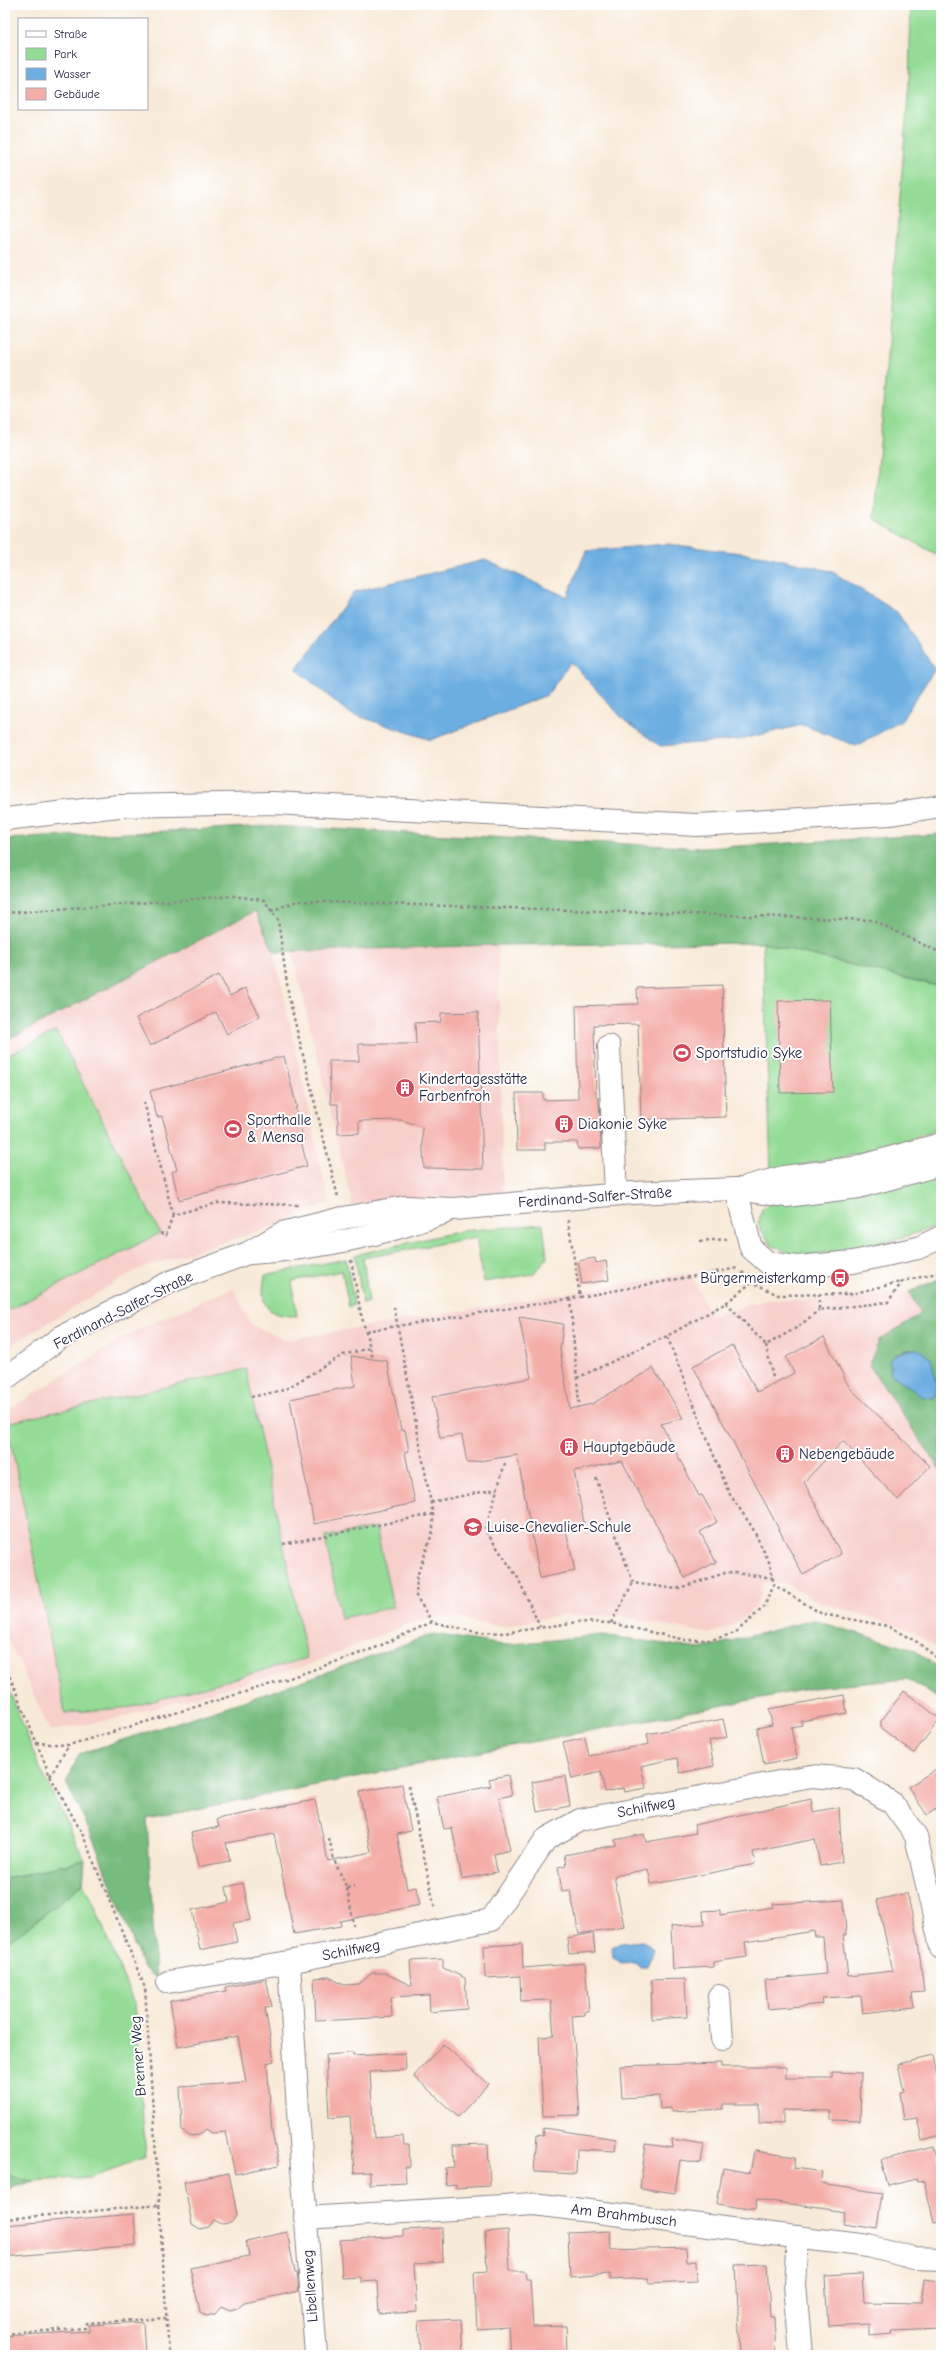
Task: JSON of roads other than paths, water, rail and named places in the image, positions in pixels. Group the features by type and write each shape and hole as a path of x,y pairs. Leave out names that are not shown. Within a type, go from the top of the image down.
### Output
{"street":[{"path":"5,819 119,806 273,803 698,825 891,814 941,806"},
{"path":"609,1046 616,1194"},
{"name":"Ferdinand-Salfer-Straße","path":"736,1189 784,1177 853,1168 941,1144"},
{"name":"Ferdinand-Salfer-Straße","path":"5,1379 61,1337 170,1282 248,1253 282,1233 343,1218 405,1207 454,1209 616,1194 736,1189 786,1196 859,1187 928,1168 941,1157"},
{"path":"736,1189 751,1248 768,1263 797,1267 853,1262 918,1248 941,1237"},
{"name":"Ferdinand-Salfer-Straße","path":"248,1253 284,1251 402,1227 454,1209"},
{"name":"Schilfweg","path":"168,1982 358,1949 491,1920 546,1839 580,1820 811,1776 854,1779 892,1803 916,1836 941,1948"},
{"path":"289,1962 305,2218"},
{"path":"719,1996 722,2039"},
{"name":"Am Brahmbusch","path":"305,2218 534,2204 868,2246 914,2258 941,2260"},
{"name":"Libellenweg","path":"305,2218 316,2355"},
{"path":"798,2237 795,2285 801,2355"}],"water":[{"path":"667,544 765,556 831,571 897,612 935,669 901,721 856,746 803,725 737,740 660,746 624,720 571,662 547,695 431,740 349,713 296,669 354,592 485,560 567,597 586,551"},
{"path":"941,1323 941,1347 936,1333"},
{"path":"918,1349 931,1358 938,1389 934,1398 922,1397 891,1374 889,1360 902,1352"},
{"path":"643,1941 653,1949 647,1967 640,1967 635,1962 621,1963 613,1957 612,1947 621,1943"}],"place":[{"name":"Sportstudio Syke","path":"682,1053"},
{"name":"Kindertagesstätte Farbenfroh","path":"405,1088"},
{"name":"Diakonie Syke","path":"564,1124"},
{"name":"Sporthalle & Mensa","path":"233,1129"},
{"name":"Bürgermeisterkamp","path":"840,1278"},
{"name":"Hauptgebäude","path":"569,1447"},
{"name":"Nebengebäude","path":"785,1454"},
{"name":"Luise-Chevalier-Schule","path":"473,1527"}]}
